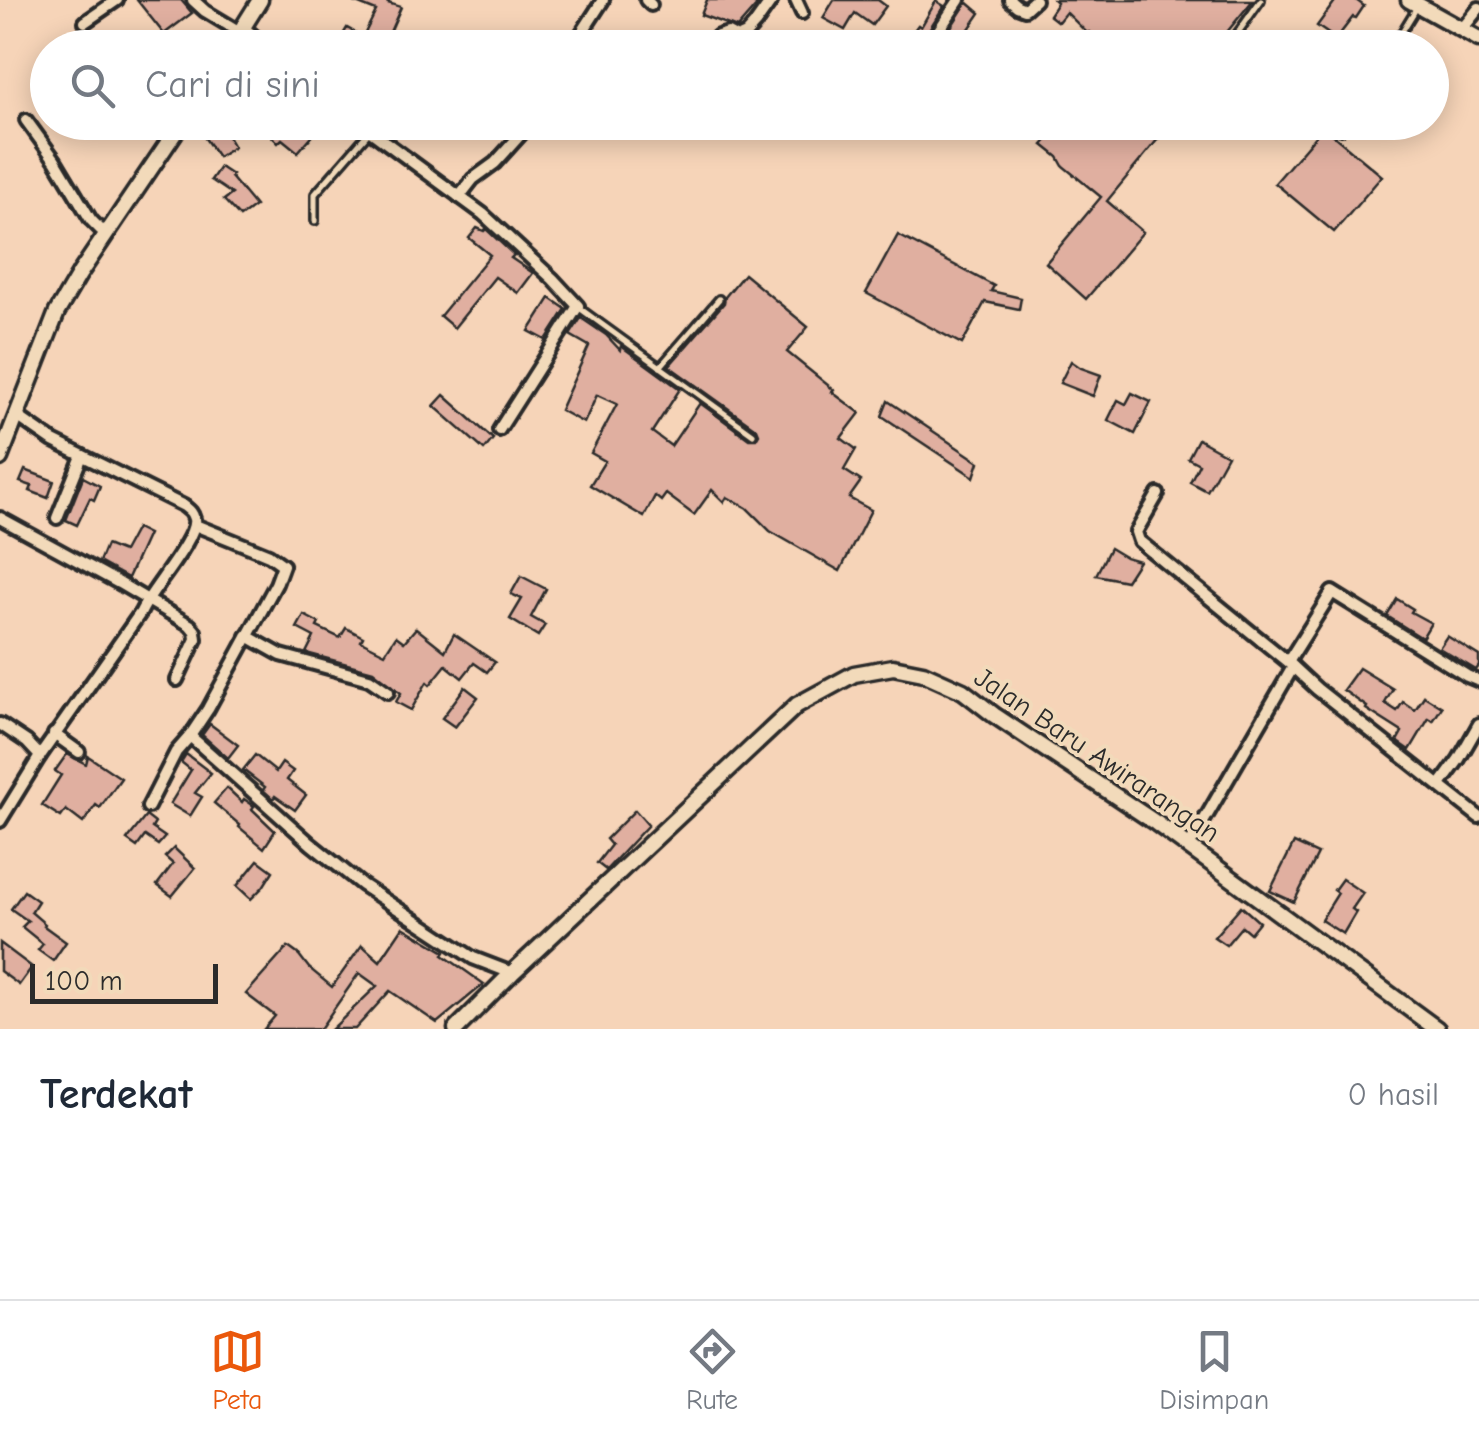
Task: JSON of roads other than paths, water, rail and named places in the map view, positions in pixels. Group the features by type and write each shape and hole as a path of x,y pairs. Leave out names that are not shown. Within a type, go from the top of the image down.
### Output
{"street":[{"path":"86,22 117,0"},
{"path":"193,0 242,29 260,0"},
{"path":"584,30 603,0"},
{"path":"749,30 772,0"},
{"path":"796,0 802,13"},
{"path":"939,30 959,0"},
{"path":"1010,0 1025,9 1035,0"},
{"path":"1414,2 1479,39"},
{"path":"1462,29 1479,8"},
{"path":"26,120 30,126"},
{"path":"40,140 91,220 101,230 111,228"},
{"path":"0,458 5,431 16,416 58,312 80,272 170,140"},
{"path":"380,140 483,214 578,306 499,430"},
{"path":"459,197 516,140"},
{"path":"0,820 54,734 173,567 195,525 193,514 184,506 53,441 16,416"},
{"path":"57,518 82,456"},
{"path":"1158,494 1136,532 1139,541 1479,816"},
{"path":"0,518 190,625 196,638 177,680"},
{"path":"148,807 176,752 208,709 283,568 282,562 195,525"},
{"path":"1188,848 1332,592 1479,681"},
{"path":"247,636 281,654 369,679 388,692"},
{"name":"Jalan Baru Awirarangan","path":"456,1029 797,705 854,674 893,668 923,674 963,691 1283,914 1438,1029"},
{"path":"0,724 40,756"},
{"path":"1440,784 1479,724"},
{"path":"54,734 79,752"},
{"path":"190,736 362,885 474,958 512,973"}],"lane":[{"path":"1240,30 1261,0"},
{"path":"1401,30 1414,2"},
{"path":"315,221 316,194 362,140"},
{"path":"660,367 719,299"},
{"path":"578,306 754,434"}]}
